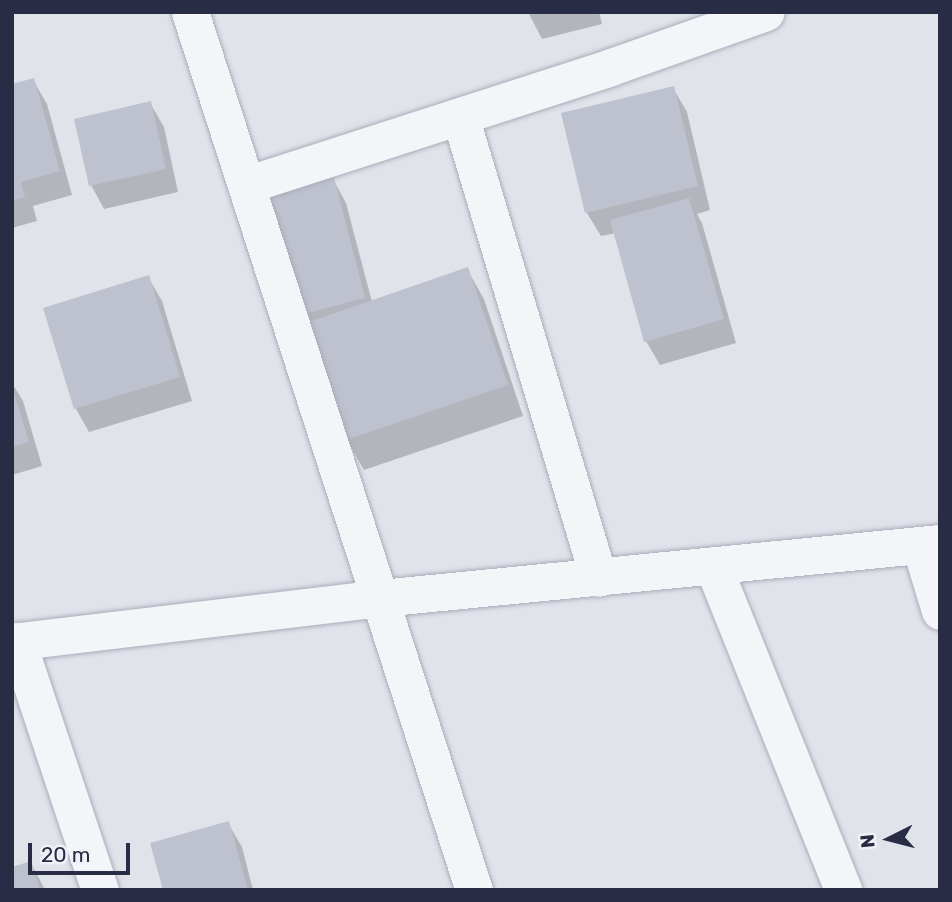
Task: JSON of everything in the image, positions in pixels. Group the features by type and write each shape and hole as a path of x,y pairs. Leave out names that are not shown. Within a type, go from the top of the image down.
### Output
{"street":[{"path":"190,12 474,890"},
{"path":"246,185 766,12"},
{"path":"460,116 599,578"},
{"path":"100,890 15,642 380,598 930,544 940,611"},
{"path":"713,566 843,890"}],"building":[{"path":"34,78 60,171 21,182 25,197 12,201 12,84"},
{"path":"674,86 698,186 585,213 561,113"},
{"path":"151,101 166,169 89,186 74,119"},
{"path":"334,177 365,298 300,315 268,194"},
{"path":"689,198 724,319 644,342 610,220"},
{"path":"468,267 508,385 346,440 306,323"},
{"path":"149,275 180,377 74,409 43,308"},
{"path":"12,387 29,442 12,447"},
{"path":"229,821 248,890 163,890 150,843"},
{"path":"31,861 40,890 12,890 12,867"}]}
